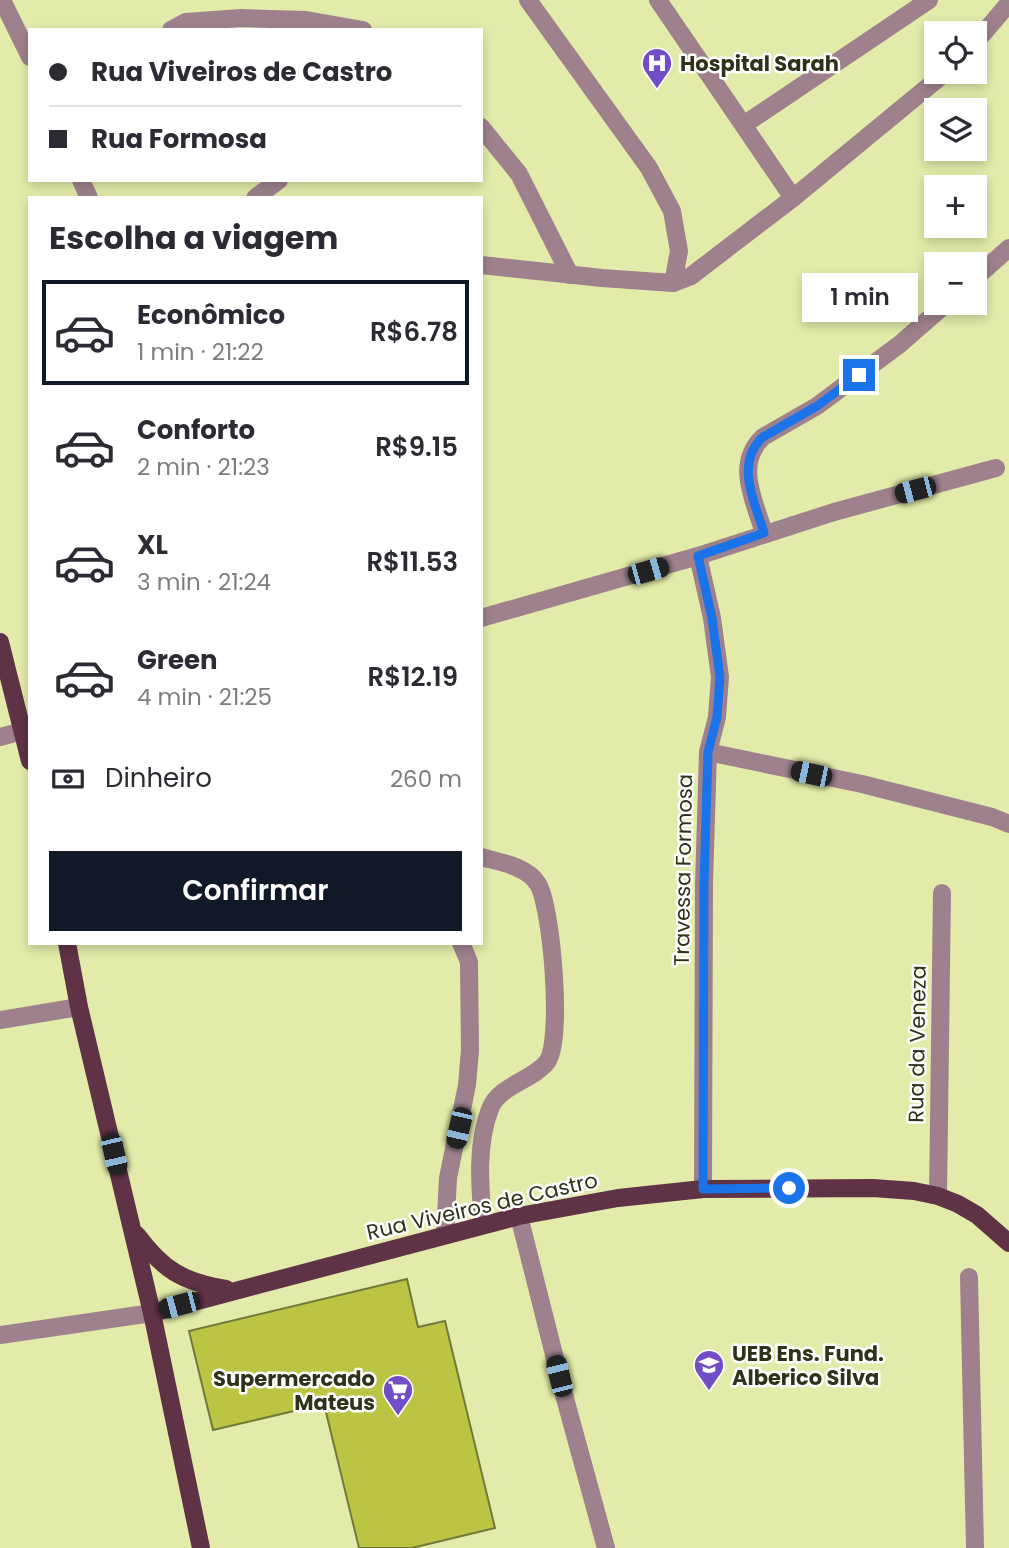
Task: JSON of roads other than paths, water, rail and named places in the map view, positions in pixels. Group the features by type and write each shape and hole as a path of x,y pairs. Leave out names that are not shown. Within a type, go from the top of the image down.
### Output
{"main road":[{"path":"0,642 27,730"},
{"path":"67,945 79,1007 152,1313 201,1548"},
{"name":"Rua Viveiros de Castro","path":"152,1313 519,1216 618,1198 703,1189 873,1188 914,1191 958,1204 977,1215 1009,1243"},
{"path":"132,1228 147,1249 174,1274 190,1281 233,1290"}],"street":[{"path":"2,0 28,53"},
{"path":"528,0 649,168 673,211 679,251 673,283"},
{"path":"658,0 793,198"},
{"path":"745,124 929,0"},
{"path":"987,29 1009,3"},
{"path":"175,28 186,22 241,18 306,20 352,28"},
{"path":"483,265 673,283 691,276 793,198 931,84"},
{"path":"483,129 519,174 570,275"},
{"path":"258,196 276,182"},
{"path":"987,267 1009,248"},
{"path":"764,533 747,469 755,444 817,406 900,344 933,315"},
{"path":"483,617 698,556 834,512 996,468"},
{"name":"Travessa Formosa","path":"698,556 712,618 720,677 717,717 708,752 704,884 703,1189"},
{"path":"0,737 27,730"},
{"path":"708,752 862,784 1009,824"},
{"path":"483,858 518,868 537,882 545,904 555,991 552,1047 548,1061 504,1092 491,1105 484,1125 480,1174 483,1225"},
{"name":"Rua da Veneza","path":"938,1196 942,893"},
{"path":"445,1235 448,1178 467,1085 470,1049 469,962 462,945"},
{"path":"0,1020 79,1007"},
{"path":"467,1085 491,1105"},
{"path":"519,1216 606,1548"},
{"path":"969,1277 975,1548"},
{"name":"Rua Viveiros de Castro","path":"0,1335 152,1313"}],"place":[{"name":"Hospital Sarah","path":"657,90"},
{"name":"UEB Ens. Fund. Alberico Silva","path":"709,1392"},
{"name":"Supermercado Mateus","path":"398,1417"}]}
